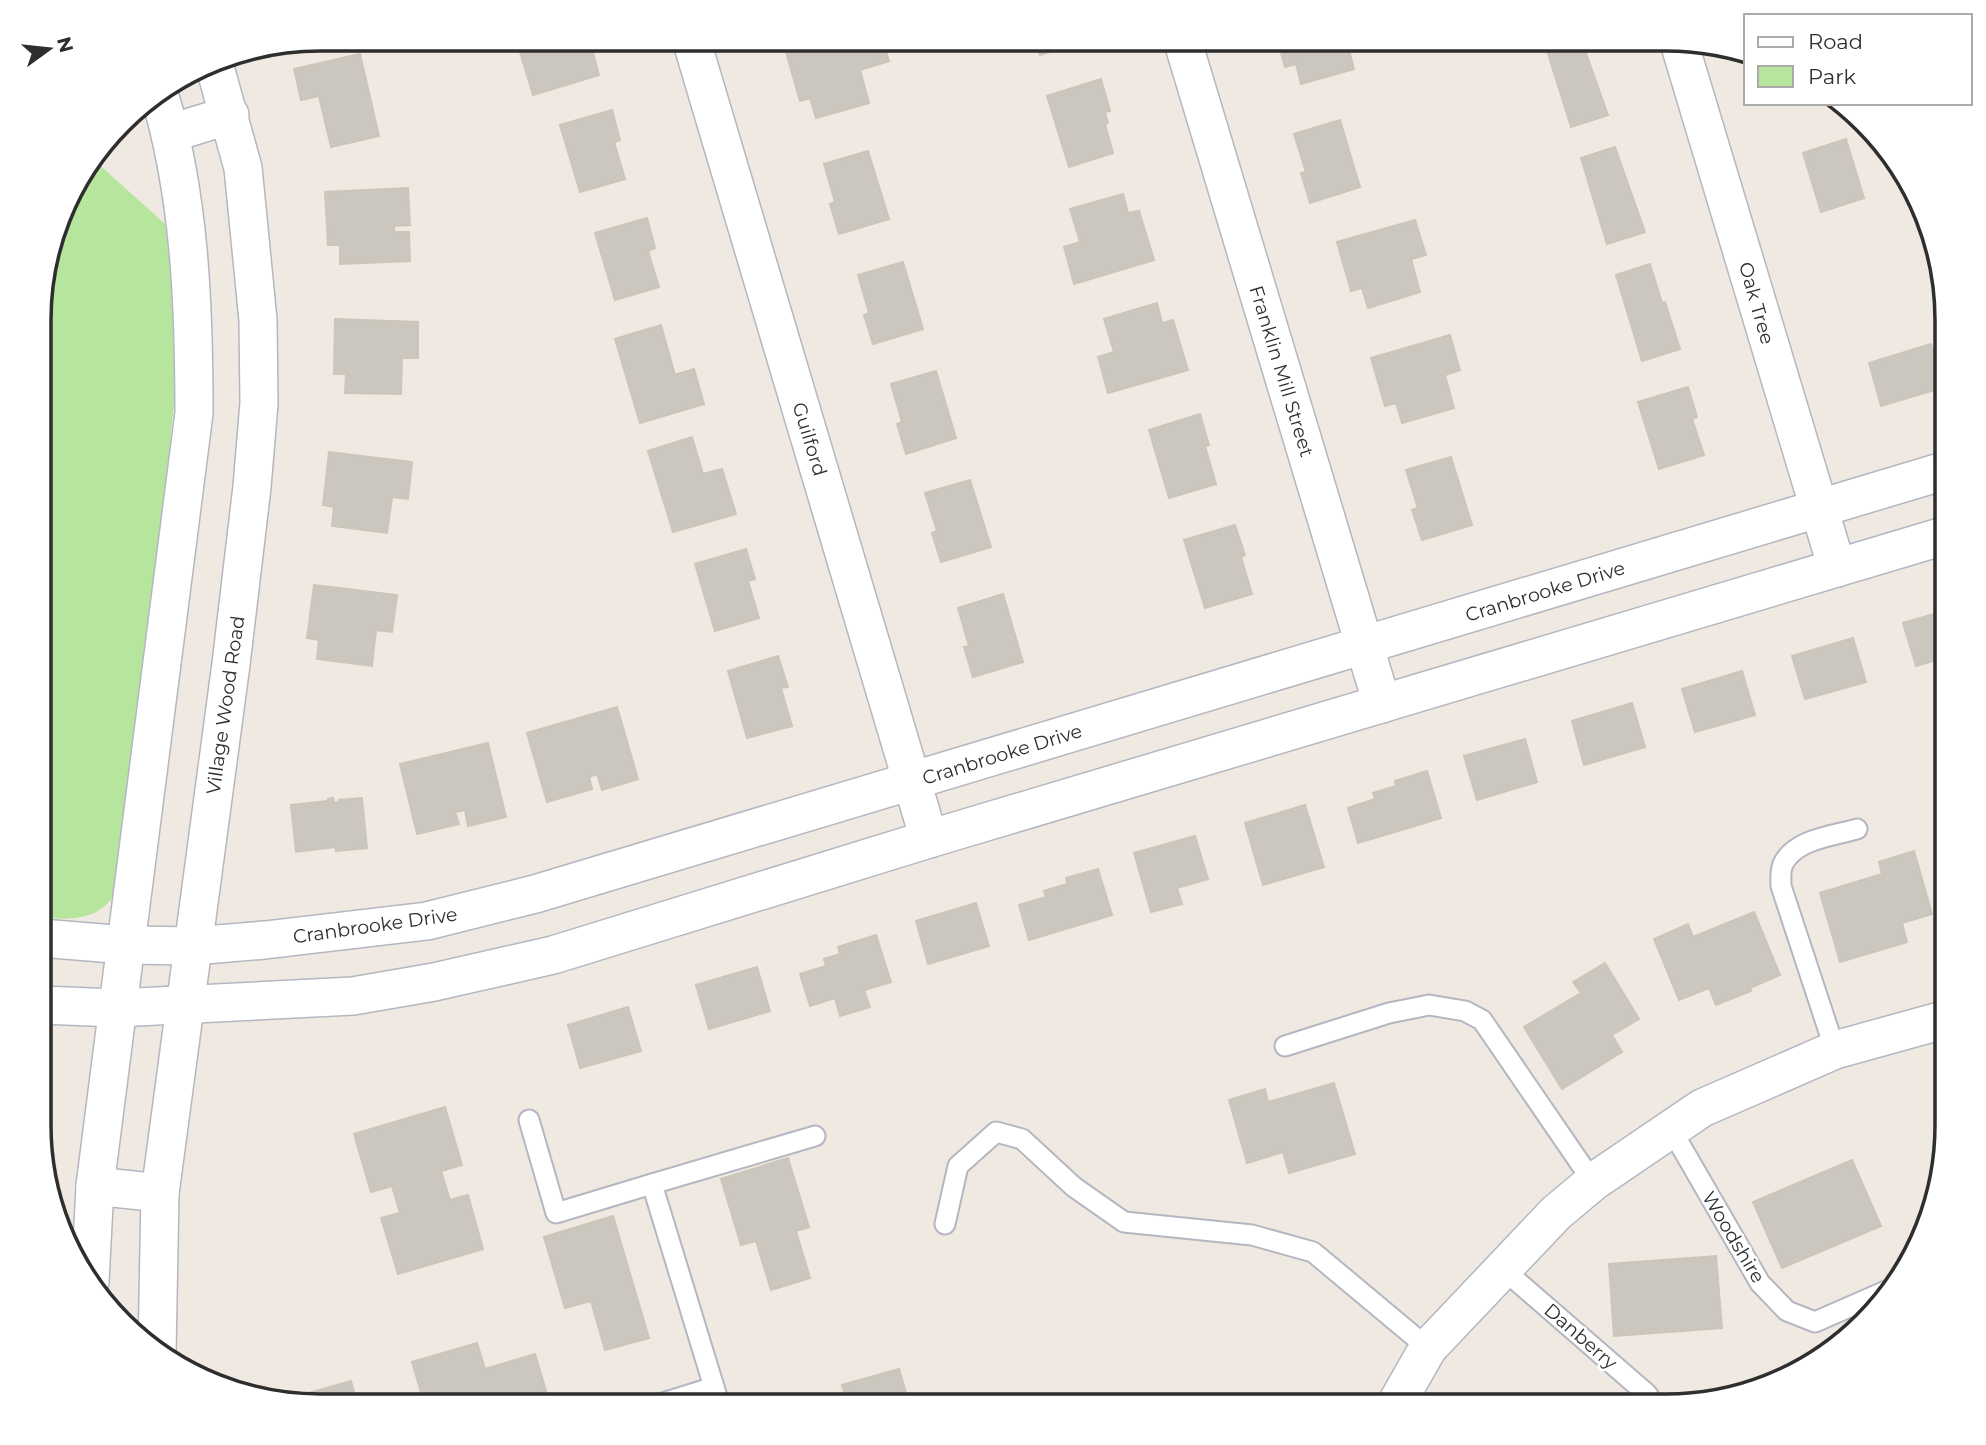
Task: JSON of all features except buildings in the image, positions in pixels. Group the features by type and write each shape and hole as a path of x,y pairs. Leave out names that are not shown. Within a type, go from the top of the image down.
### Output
{"street":[{"name":"Guilford","path":"695,51 929,839"},
{"name":"Franklin Mill Street","path":"1186,51 1382,704"},
{"name":"Oak Tree","path":"1682,51 1837,568"},
{"name":"Village Wood Road","path":"157,1340 160,1193 231,664 259,403 258,320 243,167 216,71"},
{"path":"91,1266 95,1186 194,413 194,332 181,189 171,134 162,102"},
{"path":"171,134 230,116"},
{"name":"Cranbrooke Drive","path":"51,939 192,946 427,921 535,894 1935,474"},
{"path":"51,1005 117,1008 353,996 447,979 553,955 929,839 1935,539"},
{"path":"1402,1394 1429,1348 1556,1213 1593,1182 1702,1108 1835,1051 1935,1022"},
{"path":"95,1186 160,1193"}],"lane":[{"path":"1835,1051 1781,886 1781,866 1791,852 1807,843 1857,829"},
{"path":"1285,1046 1389,1013 1429,1005 1465,1011 1482,1020 1593,1182"},
{"path":"529,1120 556,1213 815,1136"},
{"name":"Woodshire","path":"1671,1129 1760,1283 1787,1311 1815,1322 1875,1296"},
{"path":"946,1224 958,1166 996,1132 1022,1139 1074,1187 1124,1222 1252,1235 1313,1252 1429,1348"},
{"path":"652,1184 716,1394"},
{"name":"Danberry","path":"1503,1269 1647,1394"},
{"path":"692,1394 714,1387"}],"green space":[{"path":"100,165 165,224 177,374 156,580 118,888 112,899 95,912 75,918 53,918 51,302 65,233 78,201"}]}
